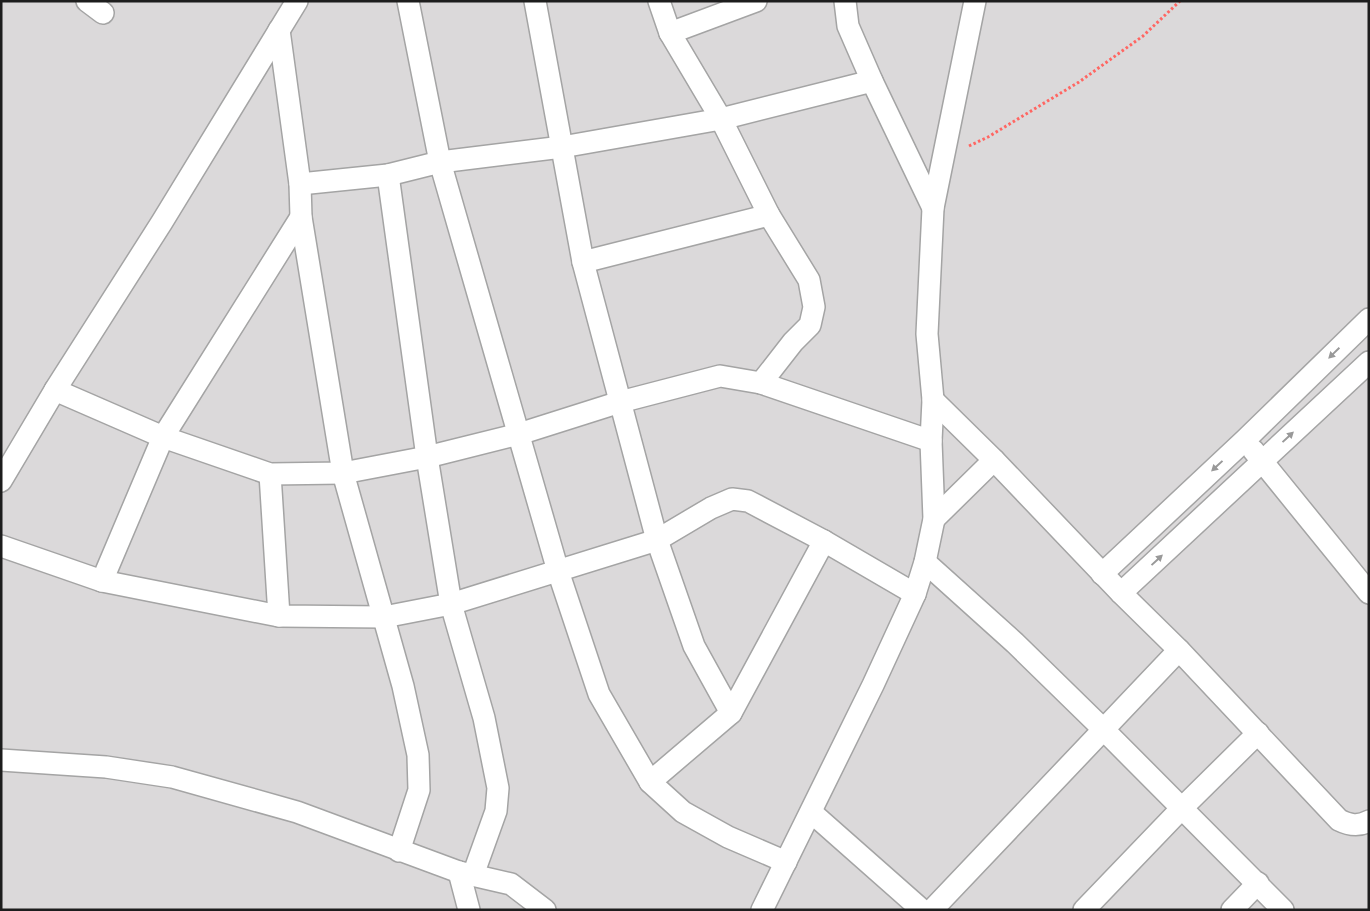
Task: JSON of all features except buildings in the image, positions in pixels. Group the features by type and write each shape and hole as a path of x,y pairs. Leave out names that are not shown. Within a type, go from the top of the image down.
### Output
{"street":[{"path":"1,481 55,390 162,222 297,1"},
{"path":"408,1 440,162 558,571 599,694 650,782 683,812 728,837 786,862"},
{"path":"535,1 583,262 657,540 694,646 731,714"},
{"path":"658,1 670,33 721,119 769,215 809,280 814,307 810,325 793,342 761,383"},
{"path":"670,33 756,1"},
{"path":"845,1 848,26 872,81 933,208"},
{"path":"762,910 915,594 925,562 934,519 931,442 933,400 927,334 933,208 975,1"},
{"path":"279,30 300,184 301,217 343,473 403,686 418,755 419,790 399,851"},
{"path":"300,184 388,175 440,162 562,147 721,119 872,81"},
{"path":"388,175 427,457 451,604 484,718 498,788 496,811 466,873 469,910"},
{"path":"583,262 769,215"},
{"path":"102,581 163,436 301,217"},
{"path":"1102,574 1369,319"},
{"path":"1121,593 1369,362"},
{"path":"55,390 163,436 270,474 343,473 427,457 519,434 620,402 720,376 761,383 931,442"},
{"path":"933,400 994,460 1102,574 1179,650 1339,820 1350,825 1364,824 1369,821"},
{"path":"1244,440 1369,593"},
{"path":"934,519 994,460"},
{"path":"270,474 279,616"},
{"path":"1,546 102,581 279,616 384,617 451,604 657,540 711,508 732,499 748,501 824,541 915,594"},
{"path":"650,782 731,714 824,541"},
{"path":"925,562 1015,643 1283,910"},
{"path":"932,910 1179,650"},
{"path":"1084,910 1181,809 1258,733"},
{"path":"1,760 106,767 172,777 297,812 399,851 466,873 511,884 545,910"},
{"path":"811,812 922,910"},
{"path":"1232,910 1258,883"}],"path":[{"path":"943,157 988,137 1079,82 1143,36 1180,1"}],"shaded area":[{"path":"1,1 1369,1 1369,910 1,910"}]}
